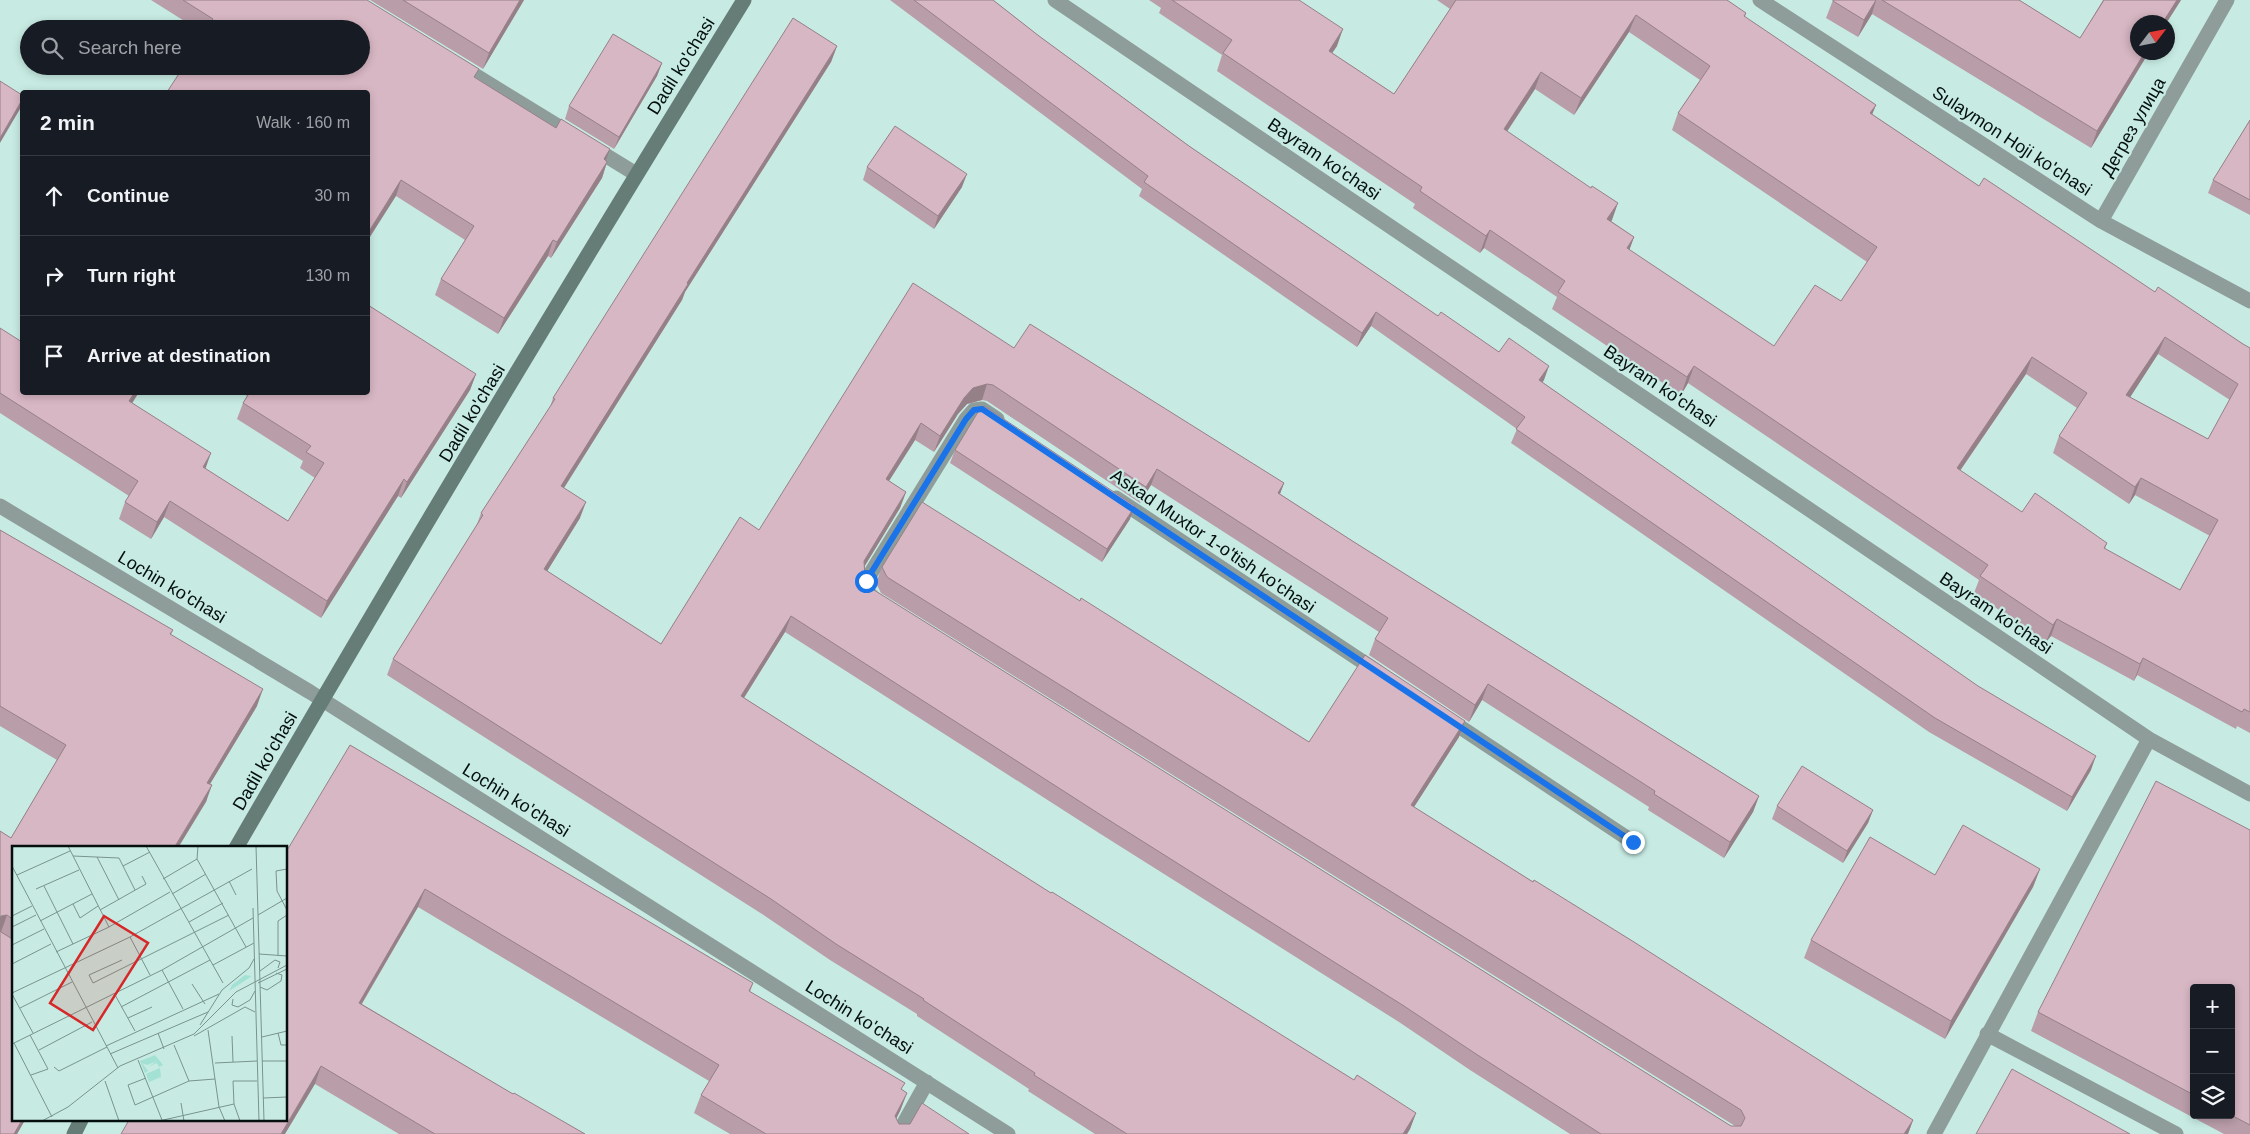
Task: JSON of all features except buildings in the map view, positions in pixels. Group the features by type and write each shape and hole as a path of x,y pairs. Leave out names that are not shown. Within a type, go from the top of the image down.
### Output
{"street":[{"name":"Dadil ko'chasi","path":"237,846 322,700 636,174 744,0"},
{"name":"Bayram ko'chasi","path":"1055,0 2149,739 2250,794"},
{"name":"Sulaymon Hoji ko'chasi","path":"1760,0 2101,221 2250,301"},
{"name":"Дегрез улица","path":"2101,221 2227,0"},
{"path":"444,56 636,174"},
{"path":"883,606 868,592 866,581 966,419 974,410 982,409 1006,426"},
{"name":"Askad Muxtor 1-o'tish ko'chasi","path":"1105,491 1394,683"},
{"name":"Lochin ko'chasi","path":"0,506 322,700 1008,1134"},
{"path":"1435,710 1633,842"},
{"path":"1934,1134 2149,739"},
{"path":"1987,1034 2176,1134"},
{"path":"898,1134 927,1082"},
{"path":"74,1134 80,1122"}],"route":[{"path":"866,581 966,419 974,410 982,409 1633,842"}]}
